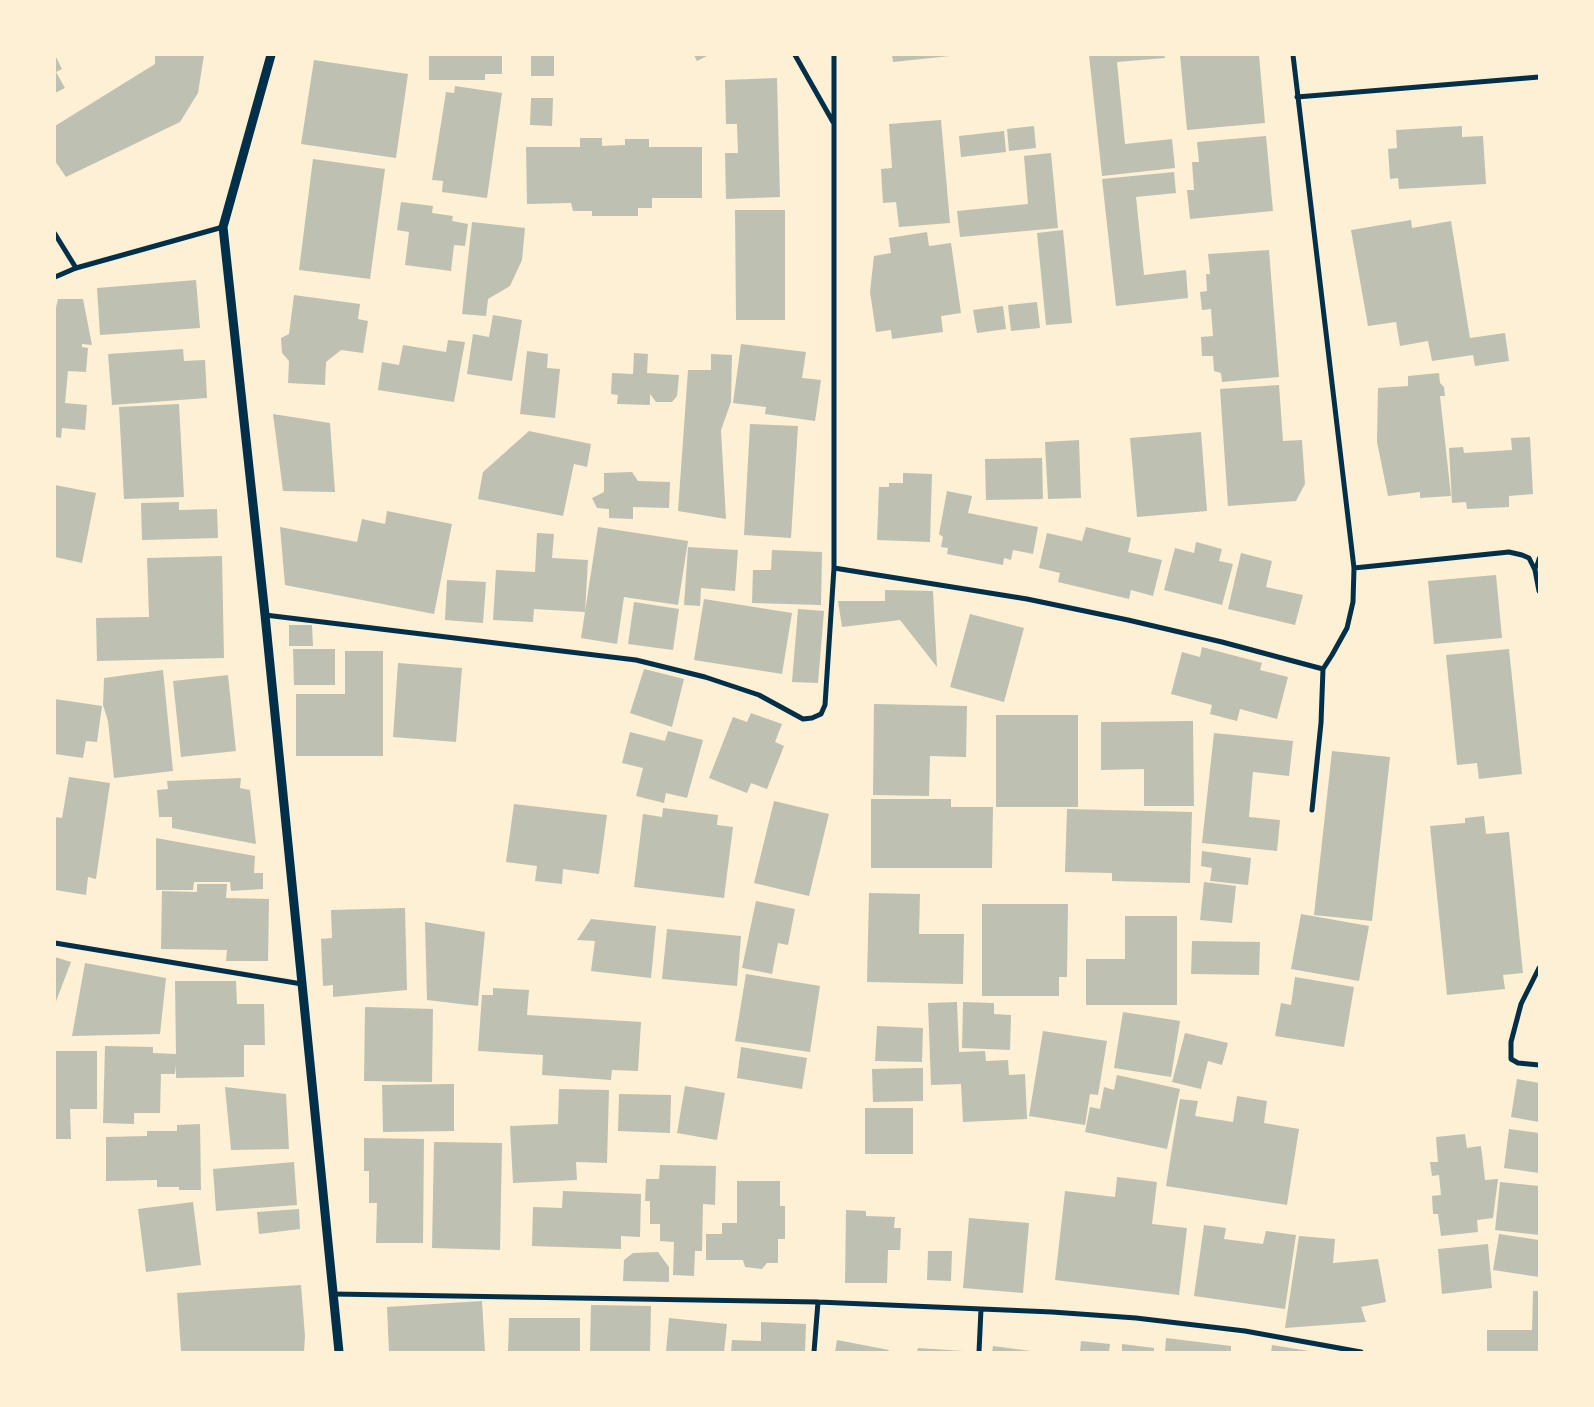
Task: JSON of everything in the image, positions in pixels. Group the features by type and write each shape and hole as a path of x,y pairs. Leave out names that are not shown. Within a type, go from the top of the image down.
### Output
{"street":[{"path":"271,55 224,227 339,1352"},
{"path":"796,55 833,123"},
{"path":"265,616 636,660 705,677 759,695 803,720 821,714 825,705 834,568 834,55"},
{"path":"1293,55 1354,568 1353,602 1347,628 1323,669 1321,723 1312,810"},
{"path":"1297,97 1539,77"},
{"path":"55,277 76,268 224,227"},
{"path":"55,234 76,268"},
{"path":"1354,568 1509,552 1529,558 1535,570 1539,591"},
{"path":"834,568 1027,600 1128,620 1222,642 1323,669"},
{"path":"55,943 302,984"},
{"path":"1539,968 1521,1004 1511,1042 1511,1059 1518,1063 1539,1065"},
{"path":"333,1294 818,1302 981,1309 1136,1318 1245,1331 1362,1352"},
{"path":"814,1352 818,1302"},
{"path":"979,1352 981,1309"}],"lane":[{"path":"1535,570 1539,558"}],"building":[{"path":"55,55 62,69 56,72 65,88 55,93"},
{"path":"155,55 204,55 198,93 180,122 66,177 55,161 55,126 155,64"},
{"path":"429,55 502,55 502,74 485,74 485,80 429,80"},
{"path":"531,55 554,55 554,76 531,76"},
{"path":"694,55 709,55 697,61"},
{"path":"892,55 950,55 950,56 893,62"},
{"path":"1089,55 1164,55 1165,58 1117,62 1125,144 1172,139 1175,168 1102,176"},
{"path":"1180,55 1259,55 1265,123 1187,130"},
{"path":"314,60 408,74 396,158 301,144"},
{"path":"777,78 780,197 726,199 725,153 738,153 737,124 726,124 725,80"},
{"path":"455,86 502,93 487,198 442,192 443,181 432,180 446,92 454,93"},
{"path":"531,98 553,98 552,126 530,125"},
{"path":"941,120 950,223 899,227 896,202 883,203 881,169 892,168 889,124"},
{"path":"1034,126 1036,148 1009,151 1007,129"},
{"path":"1462,126 1462,137 1483,136 1486,184 1399,189 1398,178 1390,179 1388,149 1397,148 1396,130"},
{"path":"1004,131 1006,152 961,157 959,136"},
{"path":"1266,136 1273,211 1190,219 1187,190 1194,190 1192,162 1199,162 1197,142"},
{"path":"580,138 602,138 602,146 625,145 625,139 649,139 649,147 702,147 702,198 652,198 652,208 638,208 638,216 592,216 592,211 573,211 571,203 527,204 526,147 580,147"},
{"path":"1051,153 1058,228 960,237 957,211 1028,204 1024,156"},
{"path":"313,159 385,169 370,279 299,270"},
{"path":"1174,172 1176,193 1136,197 1144,275 1186,270 1188,298 1116,306 1102,179"},
{"path":"401,202 433,206 432,213 453,216 452,221 468,224 465,246 454,245 451,271 405,265 409,232 397,230"},
{"path":"735,210 785,210 785,320 736,320"},
{"path":"1411,220 1412,228 1451,221 1470,338 1505,333 1509,361 1475,366 1473,355 1432,361 1428,341 1400,346 1396,322 1368,326 1351,230"},
{"path":"472,222 525,228 522,260 510,286 488,299 486,316 462,314"},
{"path":"1063,230 1072,323 1046,325 1037,233"},
{"path":"927,232 929,246 951,243 961,313 941,316 943,332 892,339 891,330 876,332 870,292 874,256 891,253 889,238"},
{"path":"1269,250 1279,377 1222,382 1221,373 1214,371 1213,356 1202,356 1201,337 1213,336 1211,309 1202,310 1200,292 1207,291 1206,274 1210,274 1208,254"},
{"path":"196,280 200,328 100,335 97,288"},
{"path":"294,295 360,304 358,319 368,321 363,353 341,350 326,362 325,385 288,383 289,361 282,353 281,338 289,334"},
{"path":"58,299 83,299 92,345 82,344 82,347 88,348 86,372 68,371 65,403 87,405 85,430 62,428 61,438 55,437 55,312"},
{"path":"1037,302 1040,328 1011,331 1008,305"},
{"path":"1003,306 1006,329 977,333 973,310"},
{"path":"493,315 522,320 512,381 467,374 473,334 489,337"},
{"path":"448,340 465,342 454,402 378,390 382,362 399,365 403,345 446,352"},
{"path":"741,344 806,352 802,378 821,380 815,421 765,414 766,407 733,403"},
{"path":"183,349 184,361 205,360 207,398 112,405 108,354"},
{"path":"527,351 548,354 547,368 560,369 555,418 520,414"},
{"path":"634,353 648,354 647,373 679,375 677,396 672,402 656,402 650,394 650,405 617,404 618,395 611,394 612,373 633,374"},
{"path":"711,354 732,355 731,402 721,430 726,519 678,511 688,370 711,370"},
{"path":"1439,373 1440,383 1444,387 1445,396 1440,396 1451,496 1420,498 1420,492 1388,496 1377,442 1378,388 1408,386 1408,376"},
{"path":"1279,385 1283,441 1302,440 1305,484 1296,501 1228,506 1220,389"},
{"path":"179,404 184,497 124,499 119,407"},
{"path":"273,414 330,423 335,492 283,491"},
{"path":"750,424 798,426 791,538 744,535"},
{"path":"529,431 591,444 587,467 574,464 563,516 478,499 483,472"},
{"path":"1201,432 1207,511 1137,517 1130,438"},
{"path":"1530,437 1533,494 1509,496 1509,507 1467,509 1466,502 1452,503 1449,448 1463,447 1464,453 1512,450 1511,438"},
{"path":"1079,440 1081,498 1048,499 1045,442"},
{"path":"1042,458 1043,499 986,500 985,459"},
{"path":"632,472 638,481 670,482 669,508 633,507 633,519 609,518 609,509 597,508 592,498 604,492 604,473"},
{"path":"903,473 932,474 930,542 877,540 879,487 889,487 889,483 903,483"},
{"path":"55,485 96,493 82,563 55,557"},
{"path":"947,491 972,496 968,513 1038,527 1033,554 1013,550 1011,560 1004,558 1003,565 947,554 948,548 941,547 943,537 939,534"},
{"path":"179,502 179,510 217,509 218,538 142,540 141,503"},
{"path":"387,511 452,524 434,614 285,585 280,527 357,542 362,519 385,524"},
{"path":"598,527 688,541 678,605 624,597 617,644 581,638"},
{"path":"1086,527 1131,538 1128,552 1162,560 1153,596 1131,590 1129,599 1058,582 1060,573 1039,568 1047,533 1082,541"},
{"path":"537,533 554,534 552,558 588,560 585,612 534,609 533,622 493,620 496,570 535,572"},
{"path":"1196,542 1222,549 1219,561 1233,564 1222,605 1164,590 1175,548 1194,553"},
{"path":"688,547 738,550 735,591 701,588 700,606 684,605"},
{"path":"772,550 822,552 821,605 752,603 753,570 771,570"},
{"path":"1241,553 1272,561 1266,587 1303,595 1295,625 1228,609"},
{"path":"222,556 224,658 97,661 96,618 149,617 147,558"},
{"path":"1496,575 1502,638 1434,644 1428,581"},
{"path":"447,580 486,582 483,623 445,620"},
{"path":"885,590 933,591 937,667 900,620 842,627 838,601 885,601"},
{"path":"704,599 792,613 782,674 694,660"},
{"path":"634,602 679,609 673,650 628,644"},
{"path":"798,609 824,611 818,683 792,682"},
{"path":"970,614 1024,628 1004,702 950,687"},
{"path":"289,625 312,625 313,646 289,646"},
{"path":"1202,647 1262,663 1260,670 1288,677 1277,719 1240,709 1237,721 1210,714 1212,705 1171,694 1182,652 1200,657"},
{"path":"293,649 335,649 335,685 294,685"},
{"path":"1509,649 1522,774 1479,779 1477,763 1457,765 1446,655"},
{"path":"345,651 383,651 383,756 296,756 296,694 345,694"},
{"path":"398,663 462,668 456,742 393,737"},
{"path":"644,669 684,679 672,727 630,713"},
{"path":"163,670 173,771 114,778 108,721 103,705 104,678"},
{"path":"228,675 236,751 181,757 173,681"},
{"path":"55,699 102,706 97,742 86,741 83,758 55,754"},
{"path":"874,704 967,706 966,757 930,756 929,796 873,795"},
{"path":"751,713 782,724 775,742 784,746 767,789 751,783 747,793 709,778 733,717 747,722"},
{"path":"996,715 1078,715 1078,807 996,807"},
{"path":"1193,721 1194,806 1144,806 1144,769 1101,770 1101,722"},
{"path":"668,731 703,740 687,798 666,793 664,803 636,796 643,768 622,763 630,732 665,741"},
{"path":"1214,733 1293,741 1289,776 1253,772 1249,817 1280,820 1277,851 1202,843"},
{"path":"1332,751 1390,757 1372,921 1314,915"},
{"path":"69,777 110,783 96,879 88,877 86,895 55,890 55,817 62,818"},
{"path":"241,778 240,788 250,790 256,844 172,828 172,817 159,817 157,790 168,789 167,781"},
{"path":"871,799 951,799 951,807 993,807 992,868 871,868"},
{"path":"774,801 829,814 809,896 754,883"},
{"path":"514,804 607,815 599,874 563,869 562,884 535,881 537,866 506,862"},
{"path":"663,808 718,815 717,825 733,827 724,898 634,887 643,814 662,817"},
{"path":"1067,809 1192,812 1190,883 1112,881 1112,873 1065,872"},
{"path":"1484,816 1486,834 1509,832 1523,973 1503,975 1505,989 1447,995 1430,826 1465,823 1465,818"},
{"path":"156,838 255,856 254,873 263,873 263,889 231,891 230,882 194,882 193,890 156,890"},
{"path":"1202,851 1251,858 1248,885 1210,881 1212,868 1201,866"},
{"path":"1204,882 1236,886 1232,923 1200,920"},
{"path":"197,884 227,884 226,898 269,899 268,961 226,961 227,950 161,949 162,891 197,892"},
{"path":"869,893 920,894 919,934 964,934 963,984 867,982"},
{"path":"756,901 795,909 788,945 778,943 772,974 742,968"},
{"path":"982,904 1068,904 1067,977 1059,977 1059,996 982,996"},
{"path":"405,908 407,990 333,997 333,985 323,986 321,939 332,938 331,910"},
{"path":"1301,914 1369,926 1359,981 1291,969"},
{"path":"1125,916 1177,916 1177,1005 1086,1005 1086,959 1125,959"},
{"path":"591,919 656,926 651,978 591,971 595,941 577,940"},
{"path":"425,922 485,932 478,1006 427,1000"},
{"path":"667,929 741,936 737,986 662,979"},
{"path":"1192,941 1260,942 1259,975 1191,974"},
{"path":"55,957 71,962 55,1004"},
{"path":"85,963 166,978 160,1034 72,1036"},
{"path":"746,974 820,986 810,1052 735,1041"},
{"path":"1295,977 1354,987 1344,1047 1275,1036 1281,1003 1291,1005"},
{"path":"175,981 236,981 237,1004 264,1004 265,1045 244,1045 244,1077 176,1078 176,1065 175,1074 161,1074 160,1113 134,1113 134,1124 103,1123 105,1046 153,1047 153,1053 176,1054"},
{"path":"493,988 529,990 527,1015 641,1022 638,1071 612,1070 611,1080 542,1075 543,1055 478,1051 482,995 493,995"},
{"path":"957,1002 959,1052 985,1051 986,1061 1008,1060 1009,1075 1025,1074 1027,1119 963,1122 961,1084 931,1085 928,1003"},
{"path":"963,1002 994,1003 994,1014 1011,1015 1010,1050 962,1048"},
{"path":"365,1007 433,1009 432,1082 364,1081"},
{"path":"1123,1012 1180,1021 1171,1077 1114,1068"},
{"path":"877,1026 923,1028 922,1062 875,1061"},
{"path":"1043,1031 1107,1041 1098,1095 1090,1094 1085,1125 1029,1116"},
{"path":"1185,1033 1228,1043 1222,1065 1208,1061 1201,1089 1172,1082"},
{"path":"741,1047 807,1058 802,1089 737,1078"},
{"path":"55,1051 97,1051 97,1109 70,1109 71,1139 55,1139"},
{"path":"923,1068 923,1101 873,1102 872,1069"},
{"path":"1117,1075 1180,1089 1167,1149 1085,1132 1090,1107 1100,1109 1104,1087 1114,1090"},
{"path":"1517,1079 1539,1083 1539,1122 1511,1117"},
{"path":"454,1084 454,1131 383,1132 382,1085"},
{"path":"685,1086 725,1093 717,1140 677,1133"},
{"path":"225,1087 286,1094 289,1149 231,1150"},
{"path":"559,1089 609,1090 607,1163 576,1162 577,1180 513,1183 510,1126 558,1124"},
{"path":"619,1094 671,1095 670,1133 618,1131"},
{"path":"1237,1096 1267,1101 1264,1123 1299,1129 1287,1205 1166,1186 1180,1099 1198,1101 1195,1116 1233,1122"},
{"path":"865,1108 913,1108 913,1154 865,1154"},
{"path":"200,1124 201,1190 157,1187 157,1180 106,1181 106,1137 147,1136 147,1131 177,1131 177,1125"},
{"path":"1509,1129 1539,1133 1539,1173 1504,1168"},
{"path":"1465,1134 1467,1148 1481,1146 1485,1180 1498,1179 1493,1218 1477,1220 1478,1232 1441,1236 1438,1214 1433,1214 1432,1196 1441,1195 1439,1175 1432,1176 1430,1162 1438,1162 1436,1137"},
{"path":"364,1138 424,1139 423,1243 376,1243 377,1203 369,1203 369,1171 364,1171"},
{"path":"434,1142 502,1143 500,1250 432,1248"},
{"path":"294,1162 297,1205 216,1211 213,1169"},
{"path":"660,1165 716,1166 715,1205 703,1204 702,1251 695,1251 694,1276 673,1275 674,1242 660,1241 660,1224 650,1224 650,1201 645,1201 646,1179 659,1179"},
{"path":"1117,1177 1157,1182 1152,1224 1187,1228 1179,1295 1055,1280 1065,1191 1115,1197"},
{"path":"737,1181 780,1181 780,1206 785,1206 785,1239 778,1239 778,1263 767,1263 762,1269 745,1267 743,1260 706,1260 706,1234 722,1234 722,1223 737,1223"},
{"path":"1500,1182 1539,1186 1539,1235 1495,1230"},
{"path":"563,1191 641,1194 640,1237 621,1236 621,1249 532,1246 533,1207 562,1208"},
{"path":"193,1202 201,1265 146,1272 138,1209"},
{"path":"299,1209 300,1229 259,1234 257,1212"},
{"path":"846,1210 866,1211 866,1216 895,1217 894,1228 901,1228 900,1250 888,1250 887,1283 845,1283"},
{"path":"969,1218 1029,1223 1023,1293 963,1288"},
{"path":"1204,1225 1226,1228 1224,1239 1263,1244 1266,1231 1296,1235 1285,1309 1194,1296"},
{"path":"1499,1234 1539,1240 1539,1277 1493,1270"},
{"path":"1299,1236 1335,1239 1333,1263 1378,1259 1386,1302 1361,1307 1366,1322 1285,1328"},
{"path":"1488,1244 1492,1288 1442,1294 1438,1249"},
{"path":"928,1251 952,1251 951,1281 927,1280"},
{"path":"658,1252 669,1267 669,1282 623,1281 624,1260 633,1253"},
{"path":"301,1285 305,1336 304,1352 181,1352 177,1293"},
{"path":"1533,1291 1539,1291 1539,1352 1487,1352 1487,1330 1532,1330"},
{"path":"482,1301 485,1352 389,1352 387,1307"},
{"path":"591,1305 651,1306 650,1352 590,1352"},
{"path":"509,1318 580,1318 580,1352 508,1352"},
{"path":"669,1318 727,1324 724,1352 666,1352"},
{"path":"761,1322 806,1324 805,1352 731,1352 732,1340 761,1341"},
{"path":"1166,1338 1231,1346 1231,1352 1165,1352"},
{"path":"837,1340 889,1350 888,1352 835,1352"},
{"path":"1081,1341 1110,1344 1109,1352 1080,1352"},
{"path":"1122,1344 1154,1348 1154,1352 1122,1352"},
{"path":"1272,1345 1309,1351 1309,1352 1271,1352"},
{"path":"993,1346 1031,1351 1031,1352 992,1352"},
{"path":"918,1348 964,1351 964,1352 917,1352"}]}
